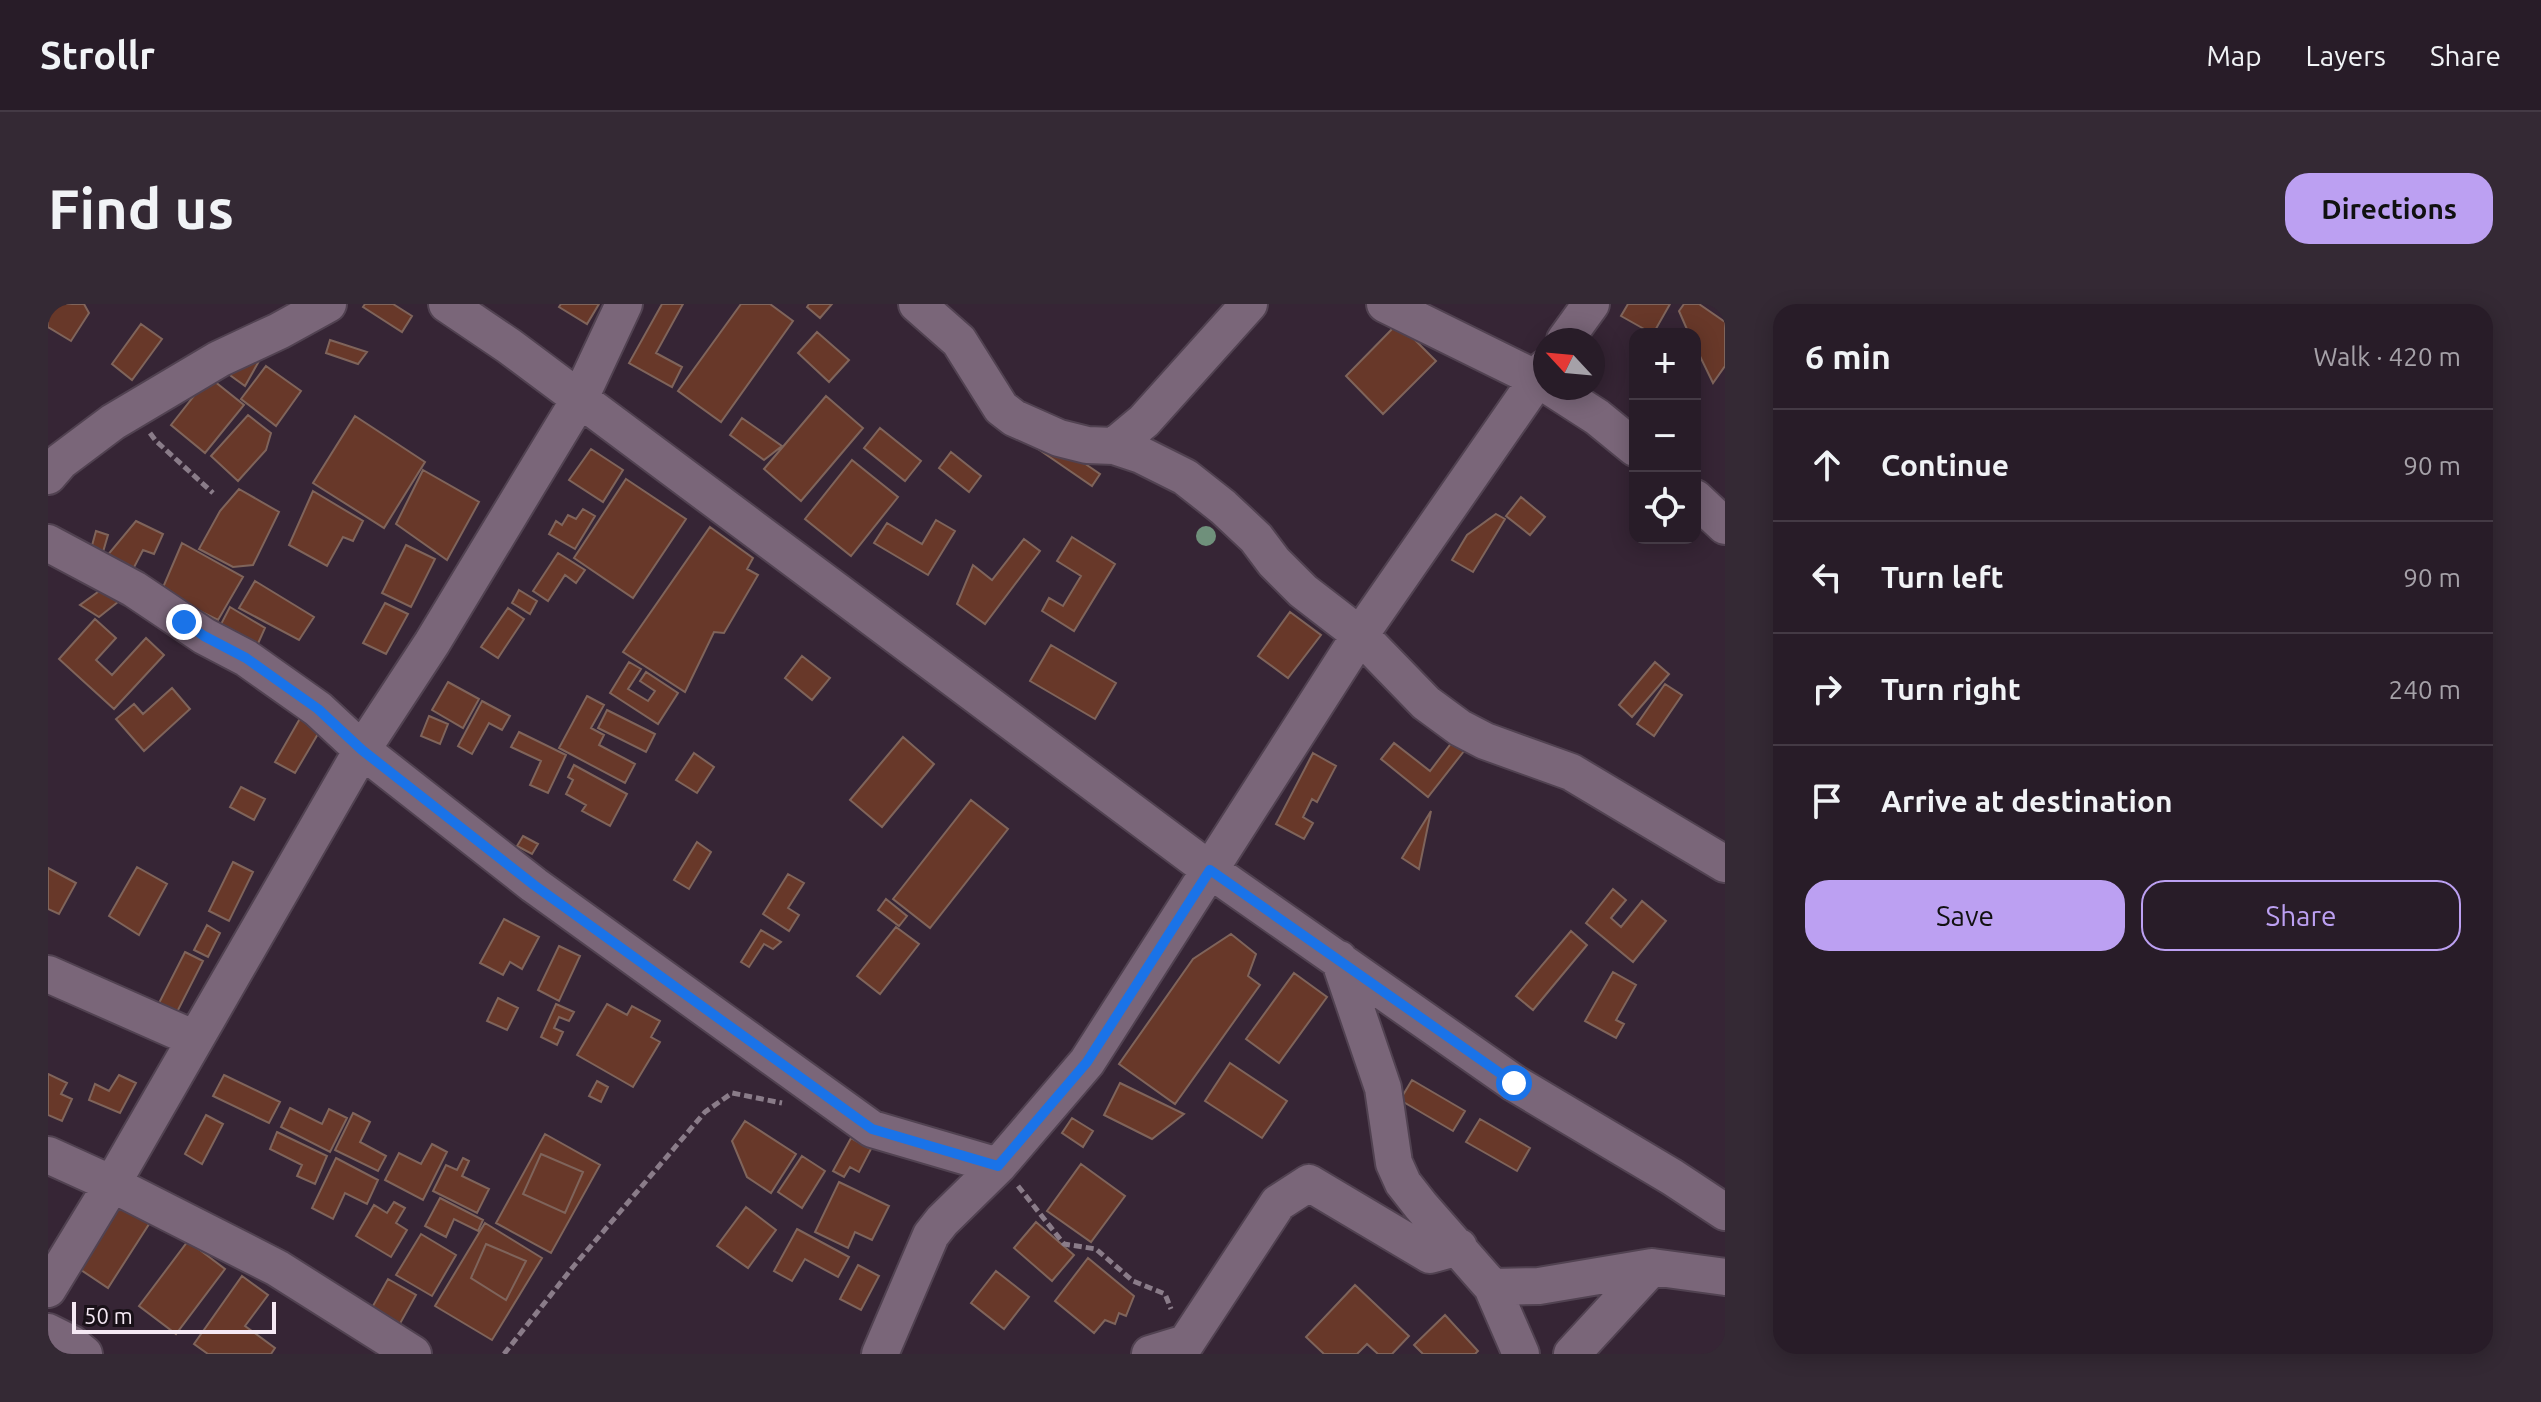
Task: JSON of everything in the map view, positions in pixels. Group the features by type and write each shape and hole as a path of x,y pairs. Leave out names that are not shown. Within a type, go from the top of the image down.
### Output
{"street":[{"path":"48,476 61,461 134,409 219,359 328,304"},
{"path":"447,304 509,346 1210,870 1514,1083 1725,1212"},
{"path":"48,1289 112,1184 362,750 432,643 579,400 624,304"},
{"path":"917,304 959,341 1001,408 1014,418 1059,438 1087,445 1114,446 1141,455 1185,477 1256,538 1274,562 1303,591 1360,635 1426,703 1460,728 1485,741 1571,772 1725,864"},
{"path":"1114,446 1144,421 1249,304"},
{"path":"1385,304 1533,374"},
{"path":"1574,328 1591,304"},
{"path":"880,1354 931,1235 998,1166 1087,1062 1360,635 1533,397"},
{"path":"1573,400 1629,443"},
{"path":"1701,504 1725,526"},
{"path":"48,543 134,589 204,636 246,658 318,709 362,750 534,885 872,1129 998,1166"},
{"path":"1339,959 1383,1088 1394,1163 1403,1183 1492,1287 1521,1354"},
{"path":"48,974 195,1039"},
{"path":"48,1155 277,1268 413,1354"},
{"path":"1150,1354 1186,1343 1278,1203 1309,1183 1430,1255 1459,1247"},
{"path":"1492,1287 1539,1286 1652,1267 1725,1277"},
{"path":"1572,1354 1652,1267"},
{"path":"48,1332 84,1354"}],"path":[{"path":"134,409 156,441 213,493"},
{"path":"504,1354 573,1267 705,1112 732,1093 795,1105"},
{"path":"998,1166 1031,1200 1064,1244 1096,1249 1133,1281 1165,1294 1186,1343"}],"building":[{"path":"48,304 84,304 89,313 71,341 48,327"},
{"path":"365,304 393,304 412,316 402,332 363,307"},
{"path":"561,304 599,304 587,324 559,307"},
{"path":"662,304 683,304 656,353 682,367 672,387 629,363"},
{"path":"741,304 770,304 793,321 721,422 678,391"},
{"path":"809,304 832,304 820,318 807,307"},
{"path":"1628,304 1670,304 1656,328 1642,328 1621,316"},
{"path":"1684,304 1699,304 1725,322 1725,366 1713,383 1701,358 1701,328 1686,328 1679,311"},
{"path":"1398,323 1436,361 1383,414 1346,376"},
{"path":"141,324 162,339 132,380 112,364"},
{"path":"817,332 849,360 829,382 798,353"},
{"path":"330,340 367,352 358,364 326,353"},
{"path":"244,350 259,361 245,386 227,373"},
{"path":"266,366 301,391 276,426 241,399"},
{"path":"209,377 244,405 205,453 171,425"},
{"path":"826,396 863,428 801,501 764,469"},
{"path":"248,415 271,433 266,450 238,481 211,456"},
{"path":"355,416 425,462 384,528 313,483"},
{"path":"742,418 782,446 764,460 730,435"},
{"path":"880,428 921,461 905,481 864,448"},
{"path":"1046,437 1100,474 1092,486 1035,447"},
{"path":"591,449 623,470 603,502 569,480"},
{"path":"951,452 981,476 969,492 939,468"},
{"path":"852,460 898,497 851,556 805,519"},
{"path":"423,470 479,502 447,560 396,524"},
{"path":"626,479 686,519 633,598 574,558"},
{"path":"239,489 279,512 253,565 233,567 199,549 220,511"},
{"path":"313,491 363,521 353,541 343,537 327,566 289,545"},
{"path":"1521,497 1545,517 1530,535 1506,516"},
{"path":"583,509 595,516 575,549 549,534 556,521 562,525 568,515 576,519"},
{"path":"1496,514 1505,519 1473,572 1452,560 1467,535"},
{"path":"936,520 955,531 928,575 874,543 887,523 922,544"},
{"path":"136,521 163,534 154,554 143,550 130,575 101,563"},
{"path":"710,527 753,558 747,569 758,575 724,633 714,632 685,692 623,652"},
{"path":"96,531 108,535 103,552 91,549"},
{"path":"1072,537 1115,564 1074,631 1042,611 1049,598 1063,606 1081,576 1057,561"},
{"path":"1024,539 1040,551 985,624 957,604 973,565 992,580"},
{"path":"182,543 243,577 218,620 161,592"},
{"path":"406,545 435,559 411,607 382,593"},
{"path":"558,553 585,570 576,583 565,575 548,601 533,591"},
{"path":"255,581 314,617 299,640 239,608"},
{"path":"109,584 128,594 99,617 80,605"},
{"path":"519,590 537,601 530,614 512,603"},
{"path":"385,603 408,614 386,654 363,643"},
{"path":"230,607 265,628 256,648 219,628"},
{"path":"508,608 524,619 498,658 481,647"},
{"path":"1290,612 1321,635 1288,678 1258,656"},
{"path":"95,619 116,638 96,660 112,675 146,638 164,655 114,709 59,659"},
{"path":"1051,645 1116,683 1095,719 1030,681"},
{"path":"802,656 830,678 812,700 785,678"},
{"path":"629,662 641,669 628,689 648,701 655,691 640,681 646,672 678,693 658,724 610,693"},
{"path":"1655,662 1669,674 1632,717 1619,705"},
{"path":"448,682 479,699 463,728 432,710"},
{"path":"1665,684 1682,695 1654,736 1637,724"},
{"path":"172,688 190,709 144,751 116,719 134,704 143,714"},
{"path":"587,696 604,705 591,728 604,735 599,745 635,764 625,783 559,748"},
{"path":"482,701 510,716 502,730 489,723 472,754 458,746"},
{"path":"607,710 655,734 646,752 598,728"},
{"path":"302,715 322,727 295,773 275,762"},
{"path":"429,716 448,724 440,744 421,736"},
{"path":"519,732 566,755 548,793 530,785 541,761 511,747"},
{"path":"903,737 934,764 882,827 850,800"},
{"path":"1456,737 1468,746 1428,797 1381,759 1394,743 1430,771"},
{"path":"694,753 714,767 697,793 676,780"},
{"path":"1313,753 1336,766 1317,802 1312,799 1303,817 1313,823 1304,839 1276,824"},
{"path":"574,765 627,794 610,826 582,811 586,805 566,794 573,780 568,777"},
{"path":"241,787 265,799 254,820 230,807"},
{"path":"971,800 1008,829 930,928 893,899"},
{"path":"1431,811 1419,869 1402,858"},
{"path":"523,836 538,844 532,854 517,846"},
{"path":"697,842 711,852 689,889 674,880"},
{"path":"233,862 253,872 229,921 209,911"},
{"path":"137,867 167,884 139,935 109,916"},
{"path":"48,868 76,883 59,914 48,909"},
{"path":"788,874 804,883 788,908 799,915 789,931 763,914"},
{"path":"1613,889 1626,900 1611,918 1621,927 1642,901 1666,921 1633,962 1586,923"},
{"path":"886,899 907,916 899,926 878,910"},
{"path":"504,919 539,937 522,969 510,962 503,975 480,963"},
{"path":"207,925 220,933 208,957 194,950"},
{"path":"896,927 919,944 880,994 857,976"},
{"path":"761,930 781,942 773,949 764,944 749,967 741,962"},
{"path":"1571,931 1587,945 1533,1010 1516,996"},
{"path":"1231,934 1256,954 1248,976 1260,985 1175,1104 1119,1064 1193,959"},
{"path":"559,946 580,956 559,1001 538,990"},
{"path":"185,952 203,961 175,1016 157,1007"},
{"path":"1613,972 1636,985 1616,1020 1624,1024 1616,1038 1585,1021"},
{"path":"1294,973 1327,997 1279,1063 1246,1039"},
{"path":"498,998 518,1008 507,1030 487,1021"},
{"path":"556,1004 574,1012 569,1021 559,1017 554,1028 563,1032 557,1045 541,1037"},
{"path":"607,1004 627,1015 632,1006 660,1021 651,1037 660,1042 633,1087 577,1055"},
{"path":"1230,1063 1287,1101 1262,1138 1205,1101"},
{"path":"48,1074 67,1083 61,1094 72,1099 62,1121 48,1115"},
{"path":"119,1075 136,1083 120,1113 89,1100 95,1084 109,1091"},
{"path":"224,1075 280,1102 269,1123 213,1096"},
{"path":"1412,1080 1465,1111 1453,1131 1400,1100"},
{"path":"597,1081 608,1087 601,1102 589,1096"},
{"path":"1120,1083 1184,1114 1152,1139 1104,1115"},
{"path":"290,1108 322,1124 329,1109 347,1118 330,1152 281,1127"},
{"path":"353,1113 370,1122 360,1142 386,1156 378,1171 335,1150"},
{"path":"206,1115 223,1124 202,1164 185,1154"},
{"path":"1072,1118 1093,1131 1083,1147 1062,1133"},
{"path":"1480,1119 1530,1148 1517,1171 1466,1142"},
{"path":"745,1121 796,1154 771,1193 747,1177 732,1141"},
{"path":"277,1132 327,1156 315,1184 297,1176 302,1165 270,1149"},
{"path":"545,1134 600,1165 551,1253 496,1223"},
{"path":"851,1138 871,1149 859,1172 850,1167 844,1177 833,1171"},
{"path":"432,1144 447,1152 423,1200 385,1180 399,1153 421,1164"},
{"path":"541,1154 583,1172 565,1213 523,1194"},
{"path":"802,1156 825,1171 802,1208 778,1192"},
{"path":"336,1158 378,1180 367,1204 345,1193 333,1219 312,1208"},
{"path":"463,1158 469,1161 462,1176 489,1189 477,1213 433,1191 446,1165 457,1170"},
{"path":"1081,1164 1125,1196 1091,1242 1047,1211"},
{"path":"839,1182 889,1206 872,1240 855,1232 848,1248 815,1232"},
{"path":"440,1198 483,1220 478,1231 454,1219 446,1237 425,1226"},
{"path":"121,1202 151,1221 108,1288 78,1268"},
{"path":"394,1202 405,1208 396,1223 407,1230 391,1257 356,1236 374,1205 387,1213"},
{"path":"746,1207 776,1230 748,1268 717,1246"},
{"path":"1036,1222 1074,1255 1052,1281 1014,1248"},
{"path":"485,1223 542,1258 492,1340 435,1306"},
{"path":"797,1229 849,1257 838,1277 805,1259 792,1281 774,1271"},
{"path":"421,1234 456,1255 432,1296 396,1275"},
{"path":"188,1241 225,1269 176,1334 139,1306"},
{"path":"486,1244 526,1261 506,1300 471,1278"},
{"path":"1088,1258 1134,1296 1126,1316 1119,1313 1115,1324 1105,1320 1094,1333 1055,1301"},
{"path":"858,1265 879,1276 861,1310 840,1299"},
{"path":"996,1271 1029,1297 1004,1329 971,1303"},
{"path":"242,1276 268,1295 245,1326 275,1348 271,1354 208,1354 194,1344"},
{"path":"388,1279 416,1295 397,1329 369,1313"},
{"path":"1355,1285 1409,1336 1392,1354 1378,1354 1367,1344 1357,1354 1324,1354 1306,1337"},
{"path":"1445,1315 1478,1351 1475,1354 1423,1354 1414,1345"}],"route":[{"path":"184,622 246,658 318,709 362,750 534,885 872,1129 998,1166 1087,1062 1210,870 1514,1083"}]}
